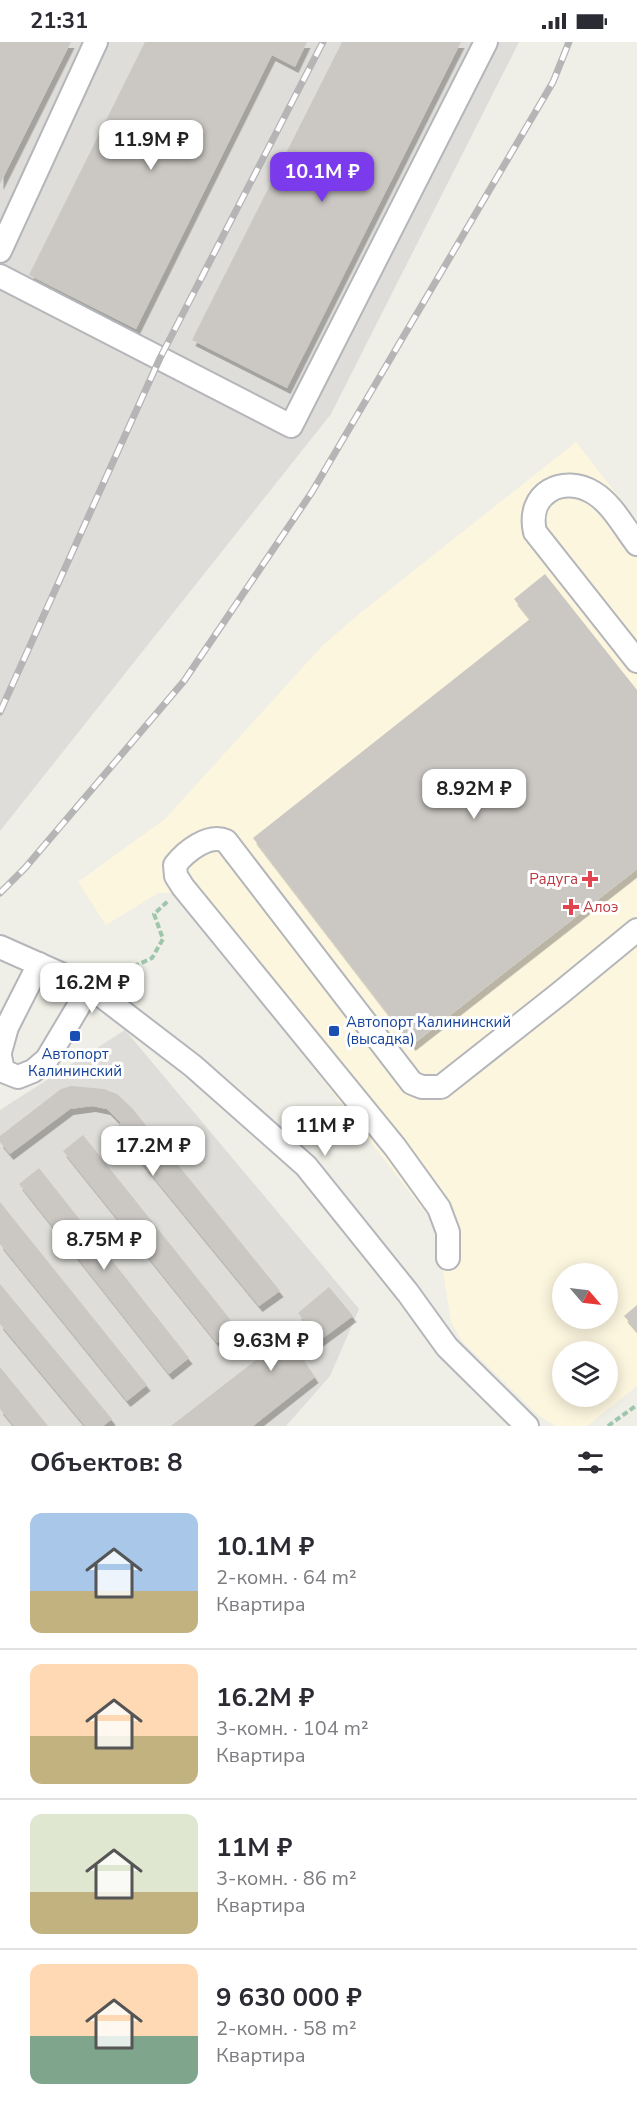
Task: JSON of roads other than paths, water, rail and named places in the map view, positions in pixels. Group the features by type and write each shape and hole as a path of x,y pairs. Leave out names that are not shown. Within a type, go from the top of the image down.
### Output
{"street":[{"path":"0,251 96,42"},
{"path":"0,276 291,426 486,42"},
{"path":"637,544 604,500 576,486 557,487 546,494 534,508 532,520 535,532 637,661"},
{"path":"448,1258 448,1232 439,1208 395,1147 183,887 176,876 175,865 181,858 210,838 226,841 412,1083 422,1087 441,1087 637,930"},
{"path":"0,947 90,987 193,1066 306,1166 408,1293 447,1347 528,1426"},
{"path":"39,964 7,1027 0,1054 3,1071 18,1077 33,1071 47,1059 90,987"}],"railway":[{"path":"0,712 160,358 323,42"},
{"path":"0,893 25,868 184,681 312,492 553,82 569,42"}],"place":[{"name":"Радуга","path":"590,879"},
{"name":"Алоэ","path":"571,907"},
{"name":"Автопорт Калининский (высадка)","path":"334,1031"},
{"name":"Автопорт Калининский","path":"75,1036"}]}
